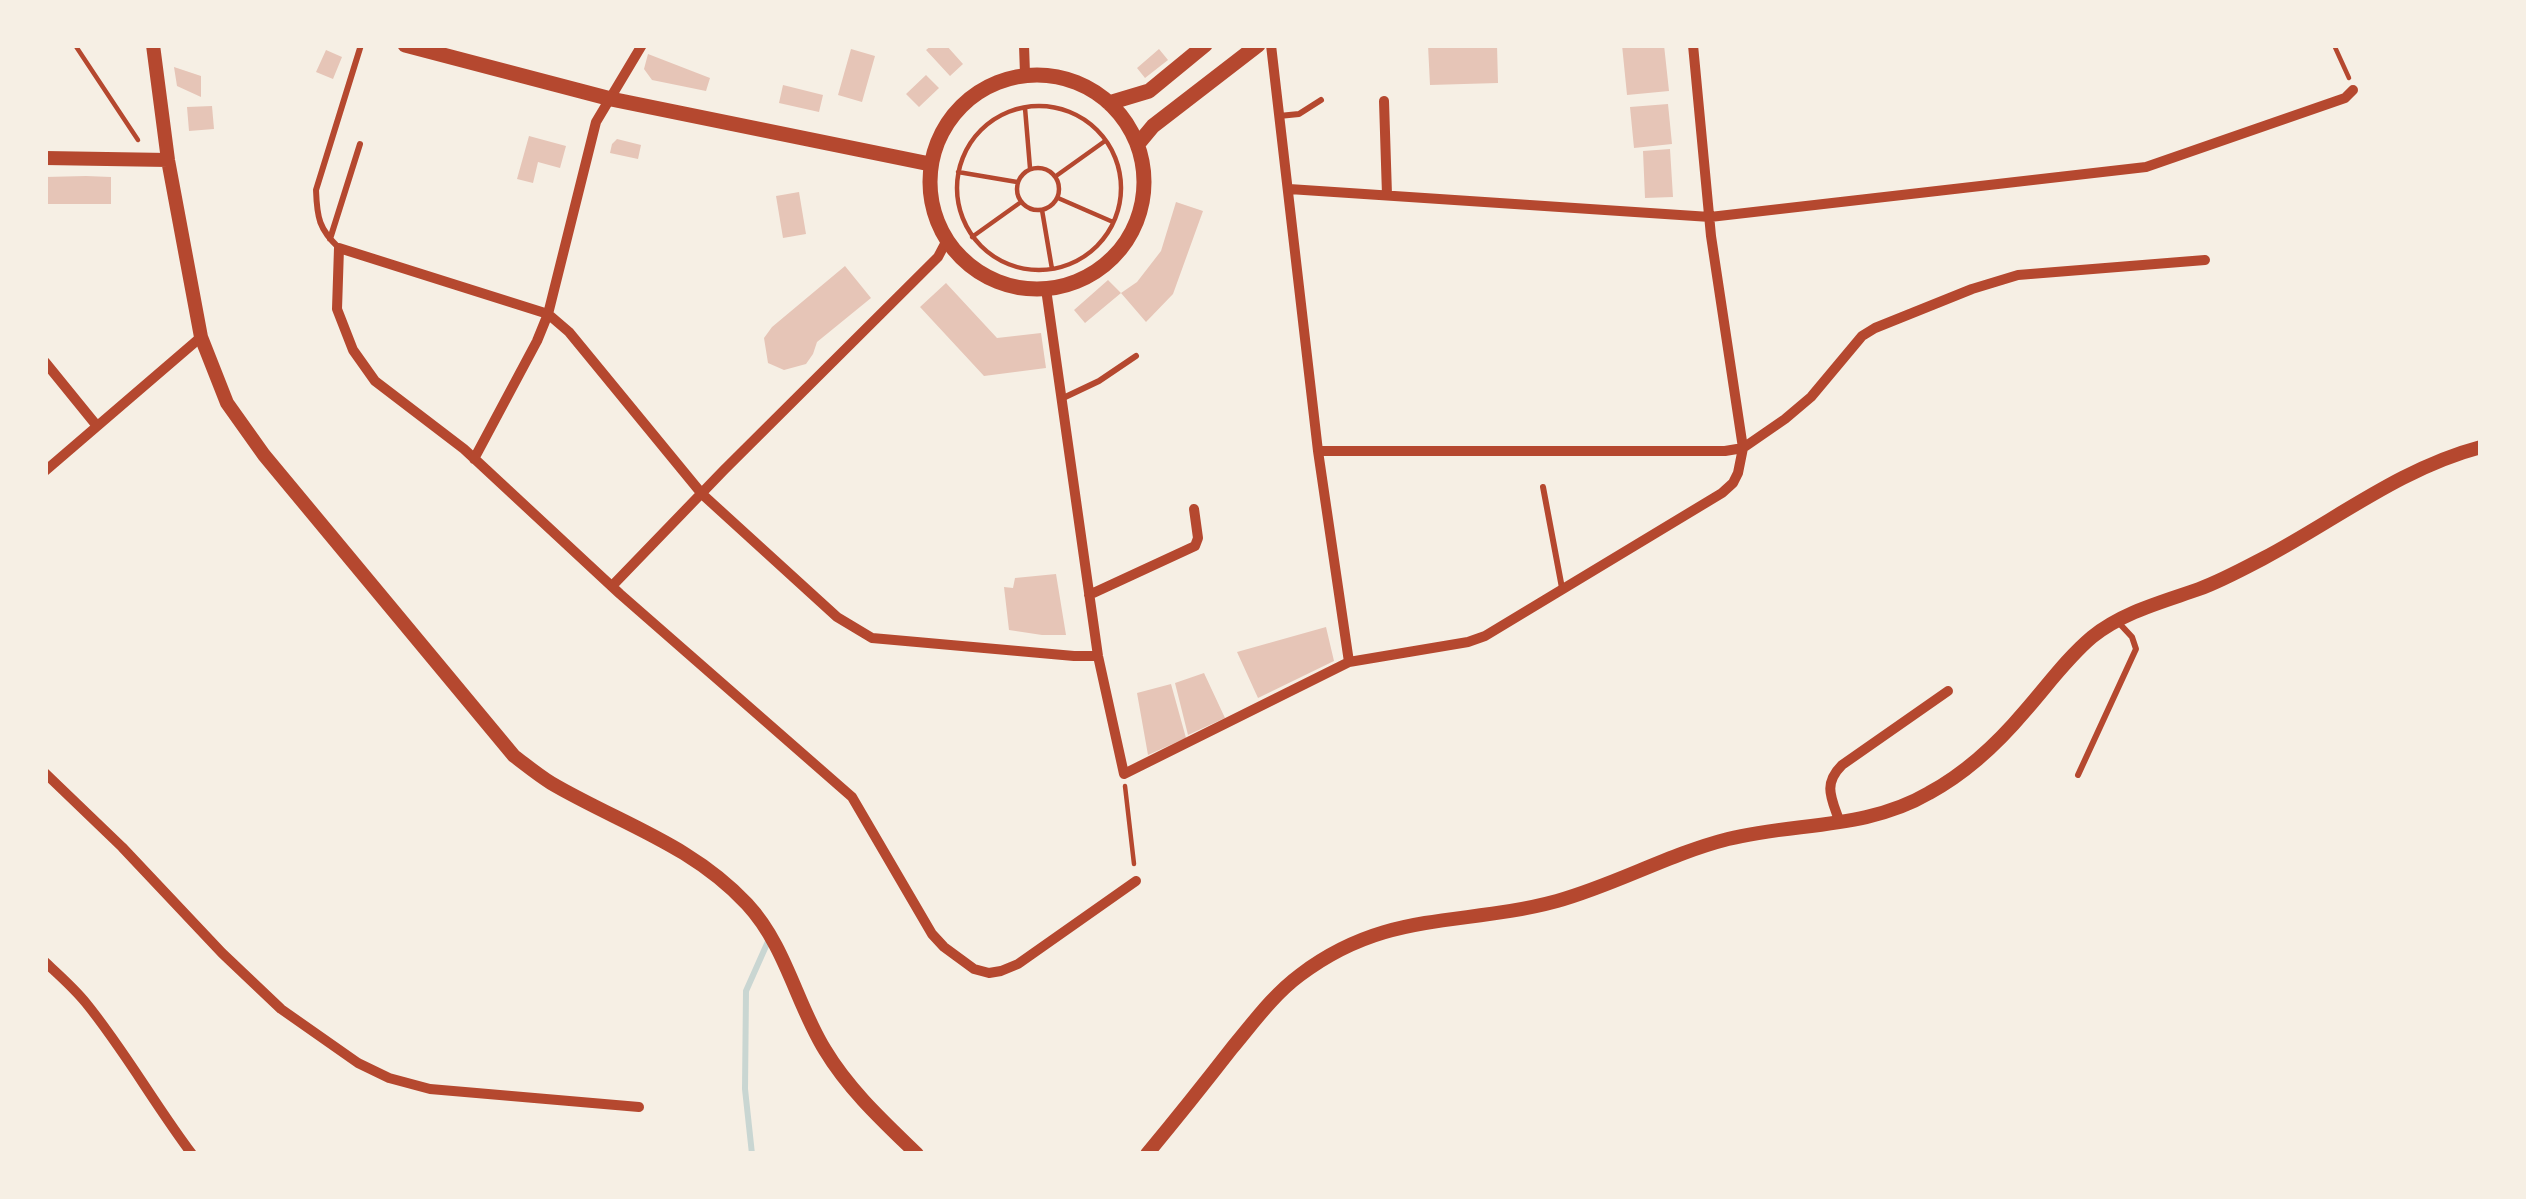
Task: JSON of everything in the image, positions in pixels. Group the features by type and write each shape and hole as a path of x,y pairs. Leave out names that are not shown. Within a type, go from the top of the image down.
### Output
{"main road":[{"path":"405,45 610,99 930,164"},
{"path":"1109,103 1149,91 1205,45"},
{"path":"1138,144 1153,126 1258,45"},
{"path":"1025,74 1070,80 1109,103 1138,144 1142,163 1143,195 1136,223 1121,248 1101,268 1075,282 1046,289 1008,285 973,268 946,240 929,187 930,164 943,128 964,102 992,83 1025,74"}],"street":[{"path":"153,45 168,160 201,337 227,403 264,455 514,756 551,783 675,845 748,905 771,934 832,1061 866,1104 917,1154"},
{"path":"474,459 548,314 596,122 642,45"},
{"path":"1024,45 1025,74"},
{"path":"1271,45 1318,451 1349,662"},
{"path":"1046,289 1098,656 1124,774 1349,662 1468,642 1501,629 1733,483 1743,448 1710,218 1693,45"},
{"path":"1288,189 1710,218 2146,167 2345,98 2353,90"},
{"path":"1384,101 1387,195"},
{"path":"45,158 168,160"},
{"path":"612,586 938,257 946,240"},
{"path":"1098,656 872,638 837,617 702,494 569,332 548,314 334,244 337,309 353,350 375,380 474,459 852,797 932,934 959,959 989,973 1018,964 1136,881"},
{"path":"1318,451 1743,448 1811,397 1850,347 1875,328 2018,274 2205,260"},
{"path":"45,471 201,337"},
{"path":"45,362 98,426"},
{"path":"1147,1154 1271,1001 1330,954 1401,926 1551,902 1731,838 1840,823 1901,807 1930,793 1995,743 2077,652 2116,620 2231,574 2397,479 2481,447"},
{"path":"1089,595 1195,546 1194,508"},
{"path":"1840,823 1829,788 1831,776 1948,692"},
{"path":"45,773 281,1009 358,1063 430,1089 639,1107"},
{"path":"45,962 83,999 124,1052 192,1154"}],"lane":[{"path":"334,244 323,233 316,190 362,45"},
{"path":"1279,116 1299,114 1321,100"},
{"path":"334,244 360,144"},
{"path":"1061,399 1136,356"},
{"path":"1543,487 1562,588"},
{"path":"2078,776 2136,650 2132,637 2116,620"}],"path":[{"path":"75,45 142,146"},
{"path":"2334,45 2353,90"},
{"path":"1041,106 1072,113 1106,140 1116,159 1121,190 1114,222 1082,258 1036,270 991,255 972,237 958,201 958,172 982,128 1009,111 1041,106"},
{"path":"1025,107 1030,168"},
{"path":"1056,176 1106,140"},
{"path":"1045,168 1056,176 1060,191 1048,208 1021,202 1016,189 1022,173 1045,168"},
{"path":"958,172 1018,182"},
{"path":"1058,198 1114,222"},
{"path":"972,237 1021,202"},
{"path":"1042,210 1052,269"},
{"path":"1124,774 1136,881"}],"building":[{"path":"946,45 963,64 950,76 926,50"},
{"path":"1428,45 1497,45 1498,83 1430,85"},
{"path":"1622,45 1664,45 1669,91 1627,95"},
{"path":"851,49 875,56 862,102 838,95"},
{"path":"1159,49 1168,60 1145,78 1137,68"},
{"path":"326,50 342,57 333,79 316,72"},
{"path":"648,54 710,78 706,91 652,80 644,69"},
{"path":"174,67 201,76 201,97 177,86"},
{"path":"926,75 939,88 919,107 906,94"},
{"path":"783,85 823,95 819,112 779,103"},
{"path":"1668,104 1672,144 1634,148 1630,107"},
{"path":"212,106 214,129 189,131 187,107"},
{"path":"529,136 566,146 560,168 538,162 533,183 517,179"},
{"path":"617,139 641,145 638,159 610,153"},
{"path":"1670,149 1673,197 1645,198 1643,151"},
{"path":"45,177 111,177 111,204 45,204"},
{"path":"799,192 806,234 783,238 776,196"},
{"path":"1176,202 1203,211 1173,294 1146,322 1121,293 1137,282 1161,251"},
{"path":"845,266 871,298 817,342 806,364 784,370 768,363 764,338 772,327"},
{"path":"1108,280 1121,293 1085,323 1074,310"},
{"path":"946,283 997,338 1041,333 1046,368 984,376 920,307"},
{"path":"1056,574 1066,635 1009,630 1004,587 1013,588 1015,578"},
{"path":"1326,627 1334,661 1258,698 1237,652"},
{"path":"1204,673 1225,718 1188,735 1175,683"},
{"path":"1171,684 1186,738 1148,755 1137,693"}],"waterway":[{"path":"752,1154 745,1089 746,991 770,937"}]}
